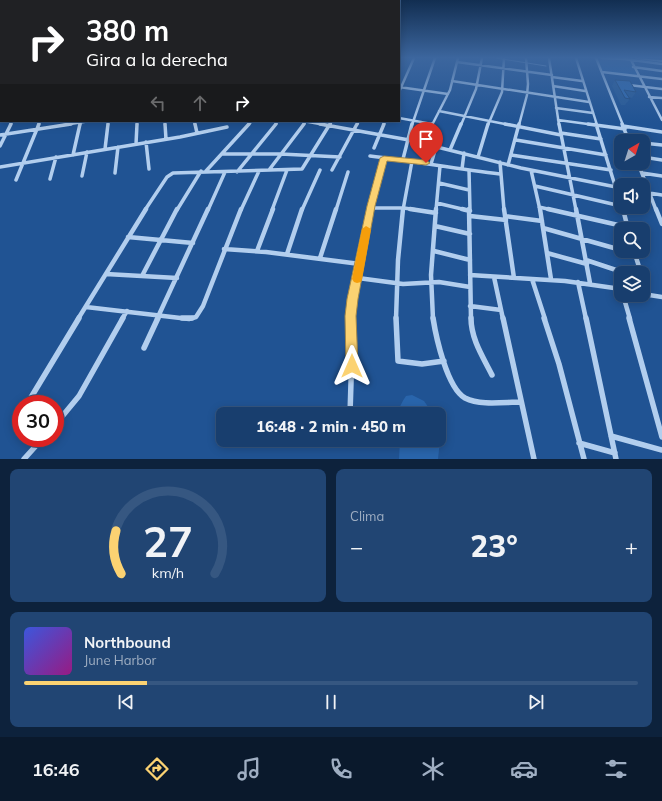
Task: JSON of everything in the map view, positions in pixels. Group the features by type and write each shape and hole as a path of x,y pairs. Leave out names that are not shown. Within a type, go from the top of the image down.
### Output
{"street":[{"path":"403,159 407,140 428,79"},
{"path":"450,150 478,79"},
{"path":"478,157 489,121 502,89 502,79"},
{"path":"508,165 516,140 527,93 528,79"},
{"path":"552,79 558,120 574,194 590,283"},
{"path":"573,79 582,81 614,180"},
{"path":"640,79 662,120"},
{"path":"422,144 448,94 452,81 589,102"},
{"path":"613,83 605,82 627,134"},
{"path":"628,85 662,89"},
{"path":"553,86 585,91"},
{"path":"400,87 448,94"},
{"path":"649,97 662,98"},
{"path":"556,108 593,113"},
{"path":"439,111 519,127 601,139"},
{"path":"400,118 432,124"},
{"path":"558,120 597,126 662,132"},
{"path":"0,146 11,122"},
{"path":"16,180 40,122"},
{"path":"0,135 81,122 73,155"},
{"path":"105,149 108,122"},
{"path":"136,144 137,122"},
{"path":"165,122 166,139"},
{"path":"194,122 197,133"},
{"path":"142,276 187,192 203,171 222,154 251,122"},
{"path":"237,172 277,122"},
{"path":"269,170 304,122"},
{"path":"310,122 407,140 508,165 614,187"},
{"path":"32,395 128,237 159,187 167,177 173,173 203,171 237,172 302,169 331,122"},
{"path":"332,170 358,122"},
{"path":"374,148 385,122"},
{"path":"0,167 166,139 227,127"},
{"path":"516,140 606,155"},
{"path":"146,142 149,169"},
{"path":"650,144 662,146"},
{"path":"115,173 118,147"},
{"path":"431,164 436,147"},
{"path":"82,176 87,152"},
{"path":"462,170 464,153"},
{"path":"222,154 234,156 252,154 281,154 340,157"},
{"path":"511,155 568,165 611,170"},
{"path":"370,156 403,159 462,170 500,174"},
{"path":"50,179 56,157"},
{"path":"350,407 352,351 350,316 352,299 358,278 370,208 384,158"},
{"path":"650,158 662,160"},
{"path":"412,161 404,208 396,284 395,328 398,361 422,364 444,361"},
{"path":"500,162 500,174 514,278"},
{"path":"440,166 431,282 436,339 452,380 463,396 467,399 488,402 521,402"},
{"path":"257,252 287,170"},
{"path":"287,254 304,204 320,170"},
{"path":"469,170 470,306 473,335 492,375"},
{"path":"531,170 540,207 551,279"},
{"path":"641,170 644,178"},
{"path":"86,307 189,319 196,316 203,306 224,249 259,171"},
{"path":"144,348 225,172"},
{"path":"320,258 348,172"},
{"path":"642,173 662,176"},
{"path":"439,183 469,190"},
{"path":"535,186 614,204"},
{"path":"650,193 662,195"},
{"path":"650,193 660,215 662,224"},
{"path":"437,203 470,213 542,221"},
{"path":"540,207 614,224"},
{"path":"370,208 404,208 436,213"},
{"path":"435,226 470,234"},
{"path":"543,228 614,248"},
{"path":"128,237 193,243"},
{"path":"224,249 287,254 360,264"},
{"path":"434,251 470,260"},
{"path":"547,253 614,270"},
{"path":"106,274 177,278"},
{"path":"470,275 551,279 590,283 614,288"},
{"path":"494,277 534,459"},
{"path":"358,278 396,284 444,282 470,287"},
{"path":"532,279 559,364 584,459"},
{"path":"578,282 615,456"},
{"path":"650,295 662,297"},
{"path":"625,302 662,437"},
{"path":"470,306 501,310"},
{"path":"64,414 79,396 127,311"},
{"path":"611,436 662,450"},
{"path":"579,443 615,456"},
{"path":"24,459 35,447"}],"shaded area":[{"path":"412,395 424,401 428,407 400,407 406,396"},
{"path":"400,447 439,447 438,459 399,459"}],"building":[{"path":"615,80 630,81 636,92 624,90 630,99 625,98"}],"slow traffic":[{"path":"357,279 366,229"}],"route":[{"path":"352,366 350,316 352,299 358,278 367,223 384,158 403,159 426,163"}]}
